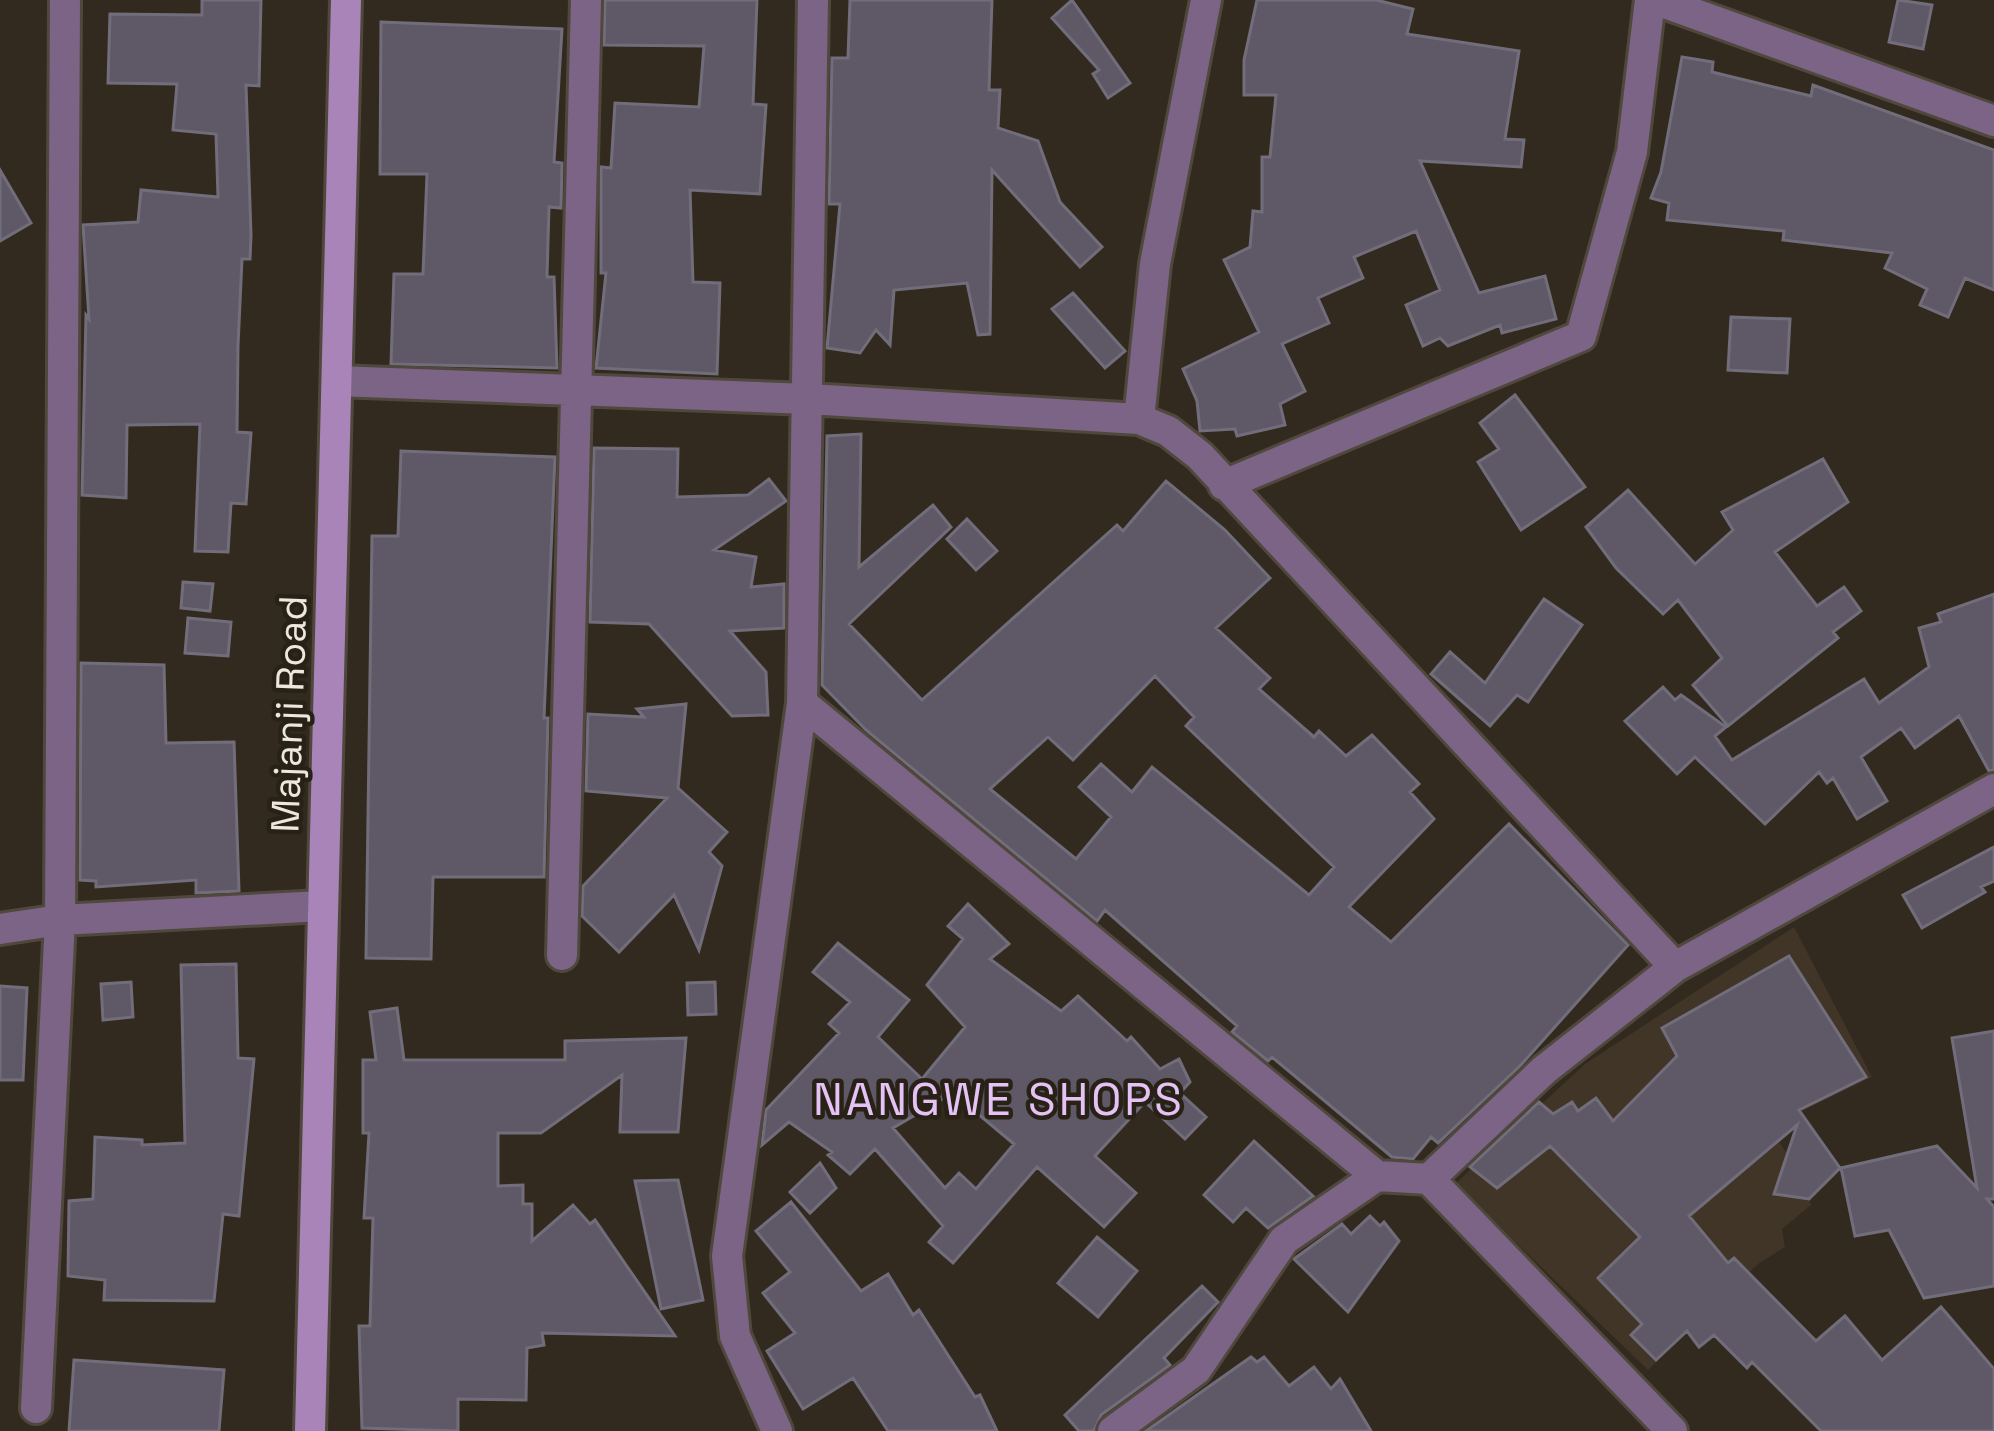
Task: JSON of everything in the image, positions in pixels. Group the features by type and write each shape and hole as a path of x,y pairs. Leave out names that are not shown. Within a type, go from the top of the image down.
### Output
{"main road":[{"name":"Majanji Road","path":"310,1431 346,0"}],"street":[{"path":"36,1408 60,920 65,0"},
{"path":"562,955 586,0"},
{"path":"777,1431 735,1336 727,1256 802,703 813,0"},
{"path":"1139,419 1155,264 1206,0"},
{"path":"1224,485 1581,336 1632,152 1653,0 1994,121"},
{"path":"337,381 577,394 809,399 1139,419 1168,431 1675,967"},
{"path":"802,703 1377,1176 1429,1179 1672,1431"},
{"path":"1429,1179 1544,1070 1675,967 1994,789"},
{"path":"0,929 60,920 322,906"},
{"path":"1113,1431 1196,1370 1284,1240 1377,1176"}],"shaded area":[{"path":"1794,927 1872,1077 1769,1127 1803,1177 1811,1205 1782,1229 1785,1247 1758,1264 1648,1370 1455,1184 1585,1064"}],"building":[{"path":"202,0 261,0 259,86 246,85 251,235 250,259 242,259 238,346 237,432 251,433 246,504 231,503 228,552 195,551 200,424 127,425 126,498 82,495 86,315 89,319 83,225 138,222 141,190 218,197 216,134 173,130 177,84 108,83 110,14 202,15"},
{"path":"605,0 757,0 753,104 766,105 760,194 690,190 693,282 720,283 717,374 596,368 606,273 601,273 601,167 611,168 615,103 699,107 704,46 604,45"},
{"path":"850,0 992,0 989,90 1000,90 998,128 1038,141 1060,202 1102,247 1080,267 992,170 990,334 978,335 967,283 894,290 890,345 876,330 860,353 827,348 840,204 829,204 832,58 848,58"},
{"path":"1072,0 1130,83 1108,98 1093,74 1099,70 1052,18"},
{"path":"1257,0 1376,0 1413,9 1407,34 1519,51 1505,139 1524,140 1521,167 1420,161 1479,293 1545,276 1556,319 1502,333 1500,325 1448,346 1440,338 1423,346 1406,305 1440,290 1416,231 1354,257 1363,278 1318,298 1329,323 1282,344 1305,391 1280,404 1285,425 1237,436 1235,429 1200,431 1197,401 1183,369 1259,332 1224,260 1250,247 1253,211 1262,212 1262,157 1270,157 1276,95 1244,95 1244,60"},
{"path":"1898,0 1932,5 1923,49 1889,42"},
{"path":"381,22 562,29 554,162 562,163 561,208 549,207 547,277 554,277 557,368 391,364 394,274 423,274 427,174 380,174"},
{"path":"1682,57 1713,62 1712,72 1811,96 1813,85 1994,150 1994,290 1965,278 1948,317 1920,305 1927,289 1885,268 1892,253 1783,240 1784,231 1667,220 1669,203 1651,198 1661,172"},
{"path":"0,170 31,223 0,241"},
{"path":"1073,293 1125,351 1105,368 1052,309"},
{"path":"1731,317 1790,319 1787,373 1728,370"},
{"path":"1515,395 1585,487 1521,530 1478,462 1499,449 1480,423"},
{"path":"861,434 859,567 933,505 951,527 849,624 922,700 1117,525 1123,531 1166,481 1225,530 1270,578 1216,628 1270,678 1259,689 1314,737 1319,731 1346,756 1372,735 1419,784 1410,792 1434,819 1349,907 1391,942 1509,824 1628,945 1520,1066 1438,1143 1431,1137 1413,1159 1392,1157 1272,1057 1268,1061 1232,1032 1237,1026 1105,910 1097,921 866,730 822,685 827,436","holes":["1155,676 1194,717 1186,726 1334,867 1309,895 1152,767 1132,792 1101,764 1079,787 1111,817 1076,859 990,789 1048,737 1073,760"]},
{"path":"594,448 678,449 677,497 748,495 769,479 786,501 714,550 756,557 751,587 784,584 784,628 730,631 766,672 768,715 732,716 649,624 590,622"},
{"path":"401,451 555,457 544,718 548,718 544,877 433,877 431,959 366,958 372,536 398,536"},
{"path":"1823,459 1848,502 1775,552 1817,606 1844,587 1861,611 1833,632 1838,638 1728,726 1693,685 1722,658 1678,600 1663,614 1616,568 1586,527 1628,490 1695,564 1733,530 1722,512"},
{"path":"967,519 997,551 976,570 947,539"},
{"path":"183,582 213,584 210,611 181,608"},
{"path":"1994,594 1994,770 1989,771 1959,716 1915,748 1901,728 1861,757 1887,801 1857,819 1833,778 1827,783 1819,772 1765,824 1695,757 1677,774 1625,721 1663,687 1675,700 1681,695 1726,727 1715,736 1732,760 1864,679 1879,703 1929,667 1919,628 1941,622 1938,614"},
{"path":"1544,599 1582,625 1528,702 1517,695 1490,726 1431,674 1450,652 1485,683"},
{"path":"188,618 231,622 228,656 185,653"},
{"path":"81,663 164,665 166,743 234,742 239,891 196,893 196,880 96,887 96,881 80,880"},
{"path":"686,704 678,788 727,832 709,852 722,866 699,950 674,895 619,952 582,916 583,886 667,798 586,791 588,714 644,717 637,709"},
{"path":"1994,847 1994,881 1981,887 1985,892 1922,928 1903,895"},
{"path":"968,904 1009,944 990,959 1061,1011 1078,996 1127,1041 1131,1037 1160,1069 1179,1059 1190,1082 1180,1093 1206,1117 1185,1139 1145,1102 1095,1156 1136,1193 1104,1227 1037,1167 953,1263 929,1242 943,1226 875,1149 850,1174 828,1155 832,1152 789,1122 762,1145 766,1110 839,1033 829,1024 850,1002 813,972 838,943 909,1000 878,1037 922,1079 965,1027 927,985 963,939 948,926","holes":["953,1093 1014,1144 976,1189 959,1173 945,1188 893,1128"]},
{"path":"1789,956 1866,1077 1799,1110 1840,1168 1809,1199 1774,1194 1797,1125 1689,1216 1728,1263 1734,1258 1816,1341 1845,1316 1882,1360 1941,1307 1994,1369 1994,1431 1821,1431 1752,1362 1747,1368 1714,1335 1699,1347 1687,1331 1656,1360 1631,1335 1642,1324 1598,1278 1640,1237 1550,1146 1497,1188 1470,1167 1539,1102 1553,1114 1572,1102 1578,1111 1596,1098 1613,1121 1677,1056 1662,1028"},
{"path":"236,964 238,1058 254,1059 239,1216 223,1214 214,1301 104,1300 105,1280 68,1276 69,1201 93,1199 95,1137 142,1140 142,1145 185,1143 181,965"},
{"path":"131,982 133,1017 103,1020 101,984"},
{"path":"715,982 716,1014 688,1015 687,983"},
{"path":"0,986 27,988 23,1080 0,1080"},
{"path":"397,1008 404,1060 565,1060 565,1041 686,1038 678,1132 620,1132 622,1075 541,1133 498,1133 498,1186 523,1185 523,1204 532,1204 532,1241 573,1205 590,1224 595,1220 675,1336 542,1333 544,1345 527,1348 526,1400 458,1399 458,1431 362,1428 359,1326 370,1326 373,1218 364,1218 369,1133 363,1133 363,1060 376,1060 370,1012"},
{"path":"1994,1031 1994,1199 1987,1199 1994,1207 1994,1286 1924,1298 1889,1230 1855,1236 1841,1168 1937,1146 1977,1188 1952,1038"},
{"path":"1254,1141 1313,1196 1268,1228 1246,1208 1233,1222 1204,1195"},
{"path":"820,1163 836,1188 810,1213 790,1192"},
{"path":"678,1180 703,1300 661,1309 635,1181"},
{"path":"791,1202 861,1291 888,1274 913,1315 919,1310 975,1397 980,1395 997,1431 888,1431 853,1378 803,1409 767,1351 795,1333 763,1293 790,1272 756,1231"},
{"path":"1370,1216 1380,1226 1384,1222 1399,1241 1348,1312 1294,1259 1342,1224 1351,1234"},
{"path":"1097,1237 1137,1271 1098,1317 1058,1283"},
{"path":"1202,1286 1218,1302 1164,1358 1170,1365 1101,1415 1094,1431 1079,1431 1065,1415"},
{"path":"1251,1357 1257,1362 1264,1357 1289,1386 1314,1367 1331,1389 1340,1379 1371,1431 1146,1431"},
{"path":"74,1360 224,1370 219,1431 69,1431"}],"district":[{"name":"NANGWE SHOPS","path":"999,1099"}]}
